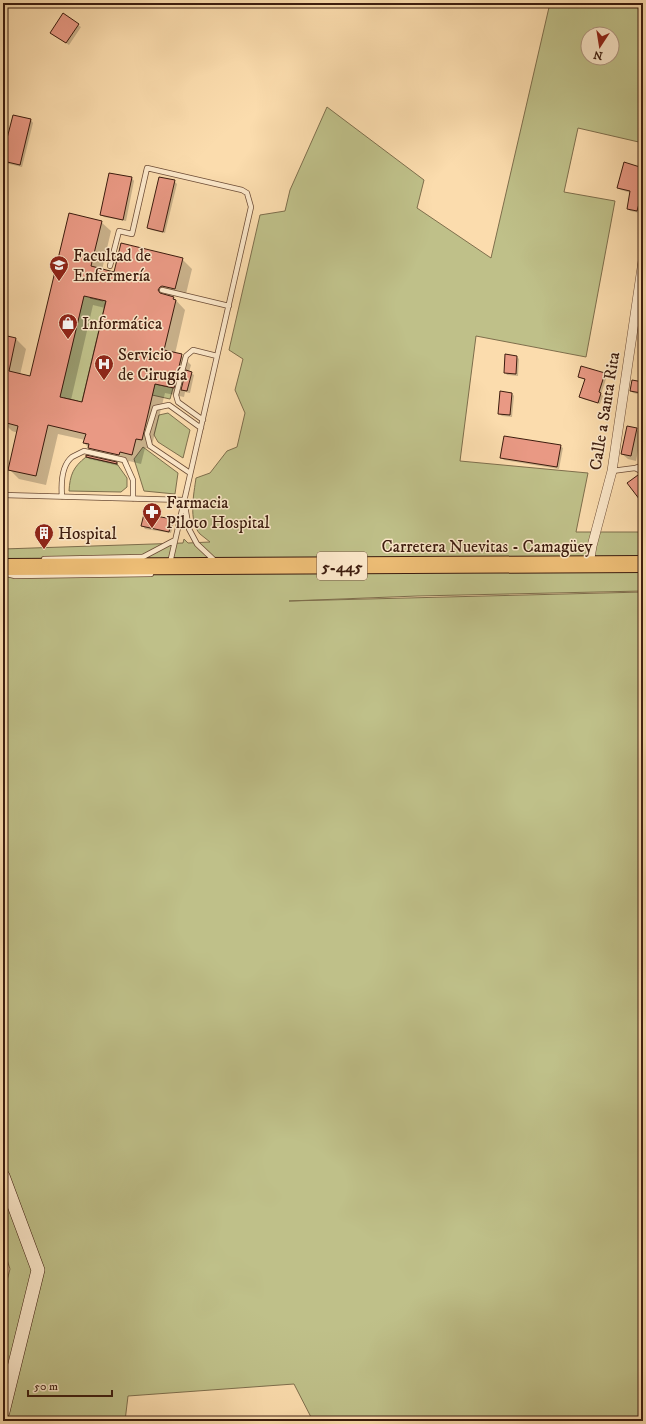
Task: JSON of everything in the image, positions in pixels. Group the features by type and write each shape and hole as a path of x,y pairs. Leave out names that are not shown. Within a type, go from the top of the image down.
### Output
{"highway":[{"name":"Carretera Nuevitas - Camagüey","path":"7,564 258,566 643,564"}],"main road":[{"path":"3,1176 38,1270 3,1412"}],"street":[{"name":"Calle a Santa Rita","path":"590,564 592,546 612,471 643,261"}],"lane":[{"path":"110,266 119,230 132,234 147,168 242,190 247,193 251,206 169,566"},
{"path":"162,290 229,306"},
{"path":"203,420 178,402 176,395 186,356 193,350 217,356"},
{"path":"190,473 150,446 147,434 155,408 169,405 201,428"},
{"path":"62,497 61,484 66,466 72,458 84,451 124,460 133,480 133,499"},
{"path":"612,471 635,468 643,465"},
{"path":"635,468 643,472"},
{"path":"3,495 184,500"},
{"path":"184,500 188,529 197,544 219,566"},
{"path":"123,566 175,540"},
{"path":"41,559 142,557"},
{"path":"3,563 7,564"},
{"name":"Carretera Nuevitas - Camagüey","path":"239,571 258,566"},
{"path":"3,573 15,576 155,574"}],"green space":[{"path":"550,3 643,3 643,143 578,128 564,192 615,201 586,357 476,336 460,461 588,473 576,532 643,532 643,591 417,596 289,601 643,592 643,1421 313,1421 294,1384 128,1396 125,1421 3,1421 3,1296 10,1269 3,1247 3,549 183,543 184,539 188,543 210,542 200,534 194,522 193,499 196,478 210,473 227,451 237,447 245,413 235,390 243,359 229,350 260,215 285,211 290,190 327,107 424,180 417,208 491,258"},
{"path":"85,290 91,292 90,298 103,301 105,295 107,296 79,414 75,413 78,401 64,398 57,408"},
{"path":"155,384 173,388 170,399 152,395"},
{"path":"168,413 190,430 183,458 158,442 154,435 159,415"},
{"path":"143,447 178,473 175,494 144,491 134,459"},
{"path":"86,457 117,464 127,478 127,487 121,492 69,491 70,480 75,468"}],"building":[{"path":"63,13 79,24 66,43 50,33"},
{"path":"13,115 31,119 20,165 3,161 3,154"},
{"path":"624,162 643,168 643,185 637,211 627,209 630,191 617,188"},
{"path":"109,173 132,177 123,220 100,215"},
{"path":"159,177 175,180 163,232 147,228"},
{"path":"69,213 102,221 91,266 114,272 121,243 183,258 175,289 162,286 158,290 160,293 174,297 173,299 176,300 164,350 182,354 174,388 155,384 142,440 136,439 132,455 120,452 119,455 88,448 89,444 83,443 86,434 48,425 36,476 8,470 18,426 3,422 7,399 3,398 6,382 3,381 3,335 16,338 9,371 30,376","holes":["84,296 106,301 82,402 60,397"]},
{"path":"505,354 517,356 516,374 504,373"},
{"path":"581,366 605,373 599,392 601,393 598,403 579,397 585,379 578,377"},
{"path":"186,370 192,372 187,391 181,390"},
{"path":"632,380 643,382 641,393 630,391"},
{"path":"500,391 512,393 510,415 498,414"},
{"path":"627,426 637,428 631,456 621,454"},
{"path":"504,436 561,445 557,467 500,458"},
{"path":"86,455 117,462 117,464 86,457"},
{"path":"638,475 643,481 643,504 627,483"},
{"path":"144,514 172,519 169,532 141,526"}],"place":[{"name":"Facultad de Enfermería","path":"59,282"},
{"name":"Informática","path":"68,340"},
{"name":"Servicio de Cirugía","path":"104,381"},
{"name":"Farmacia Piloto Hospital","path":"152,529"},
{"name":"Hospital","path":"44,550"}]}
